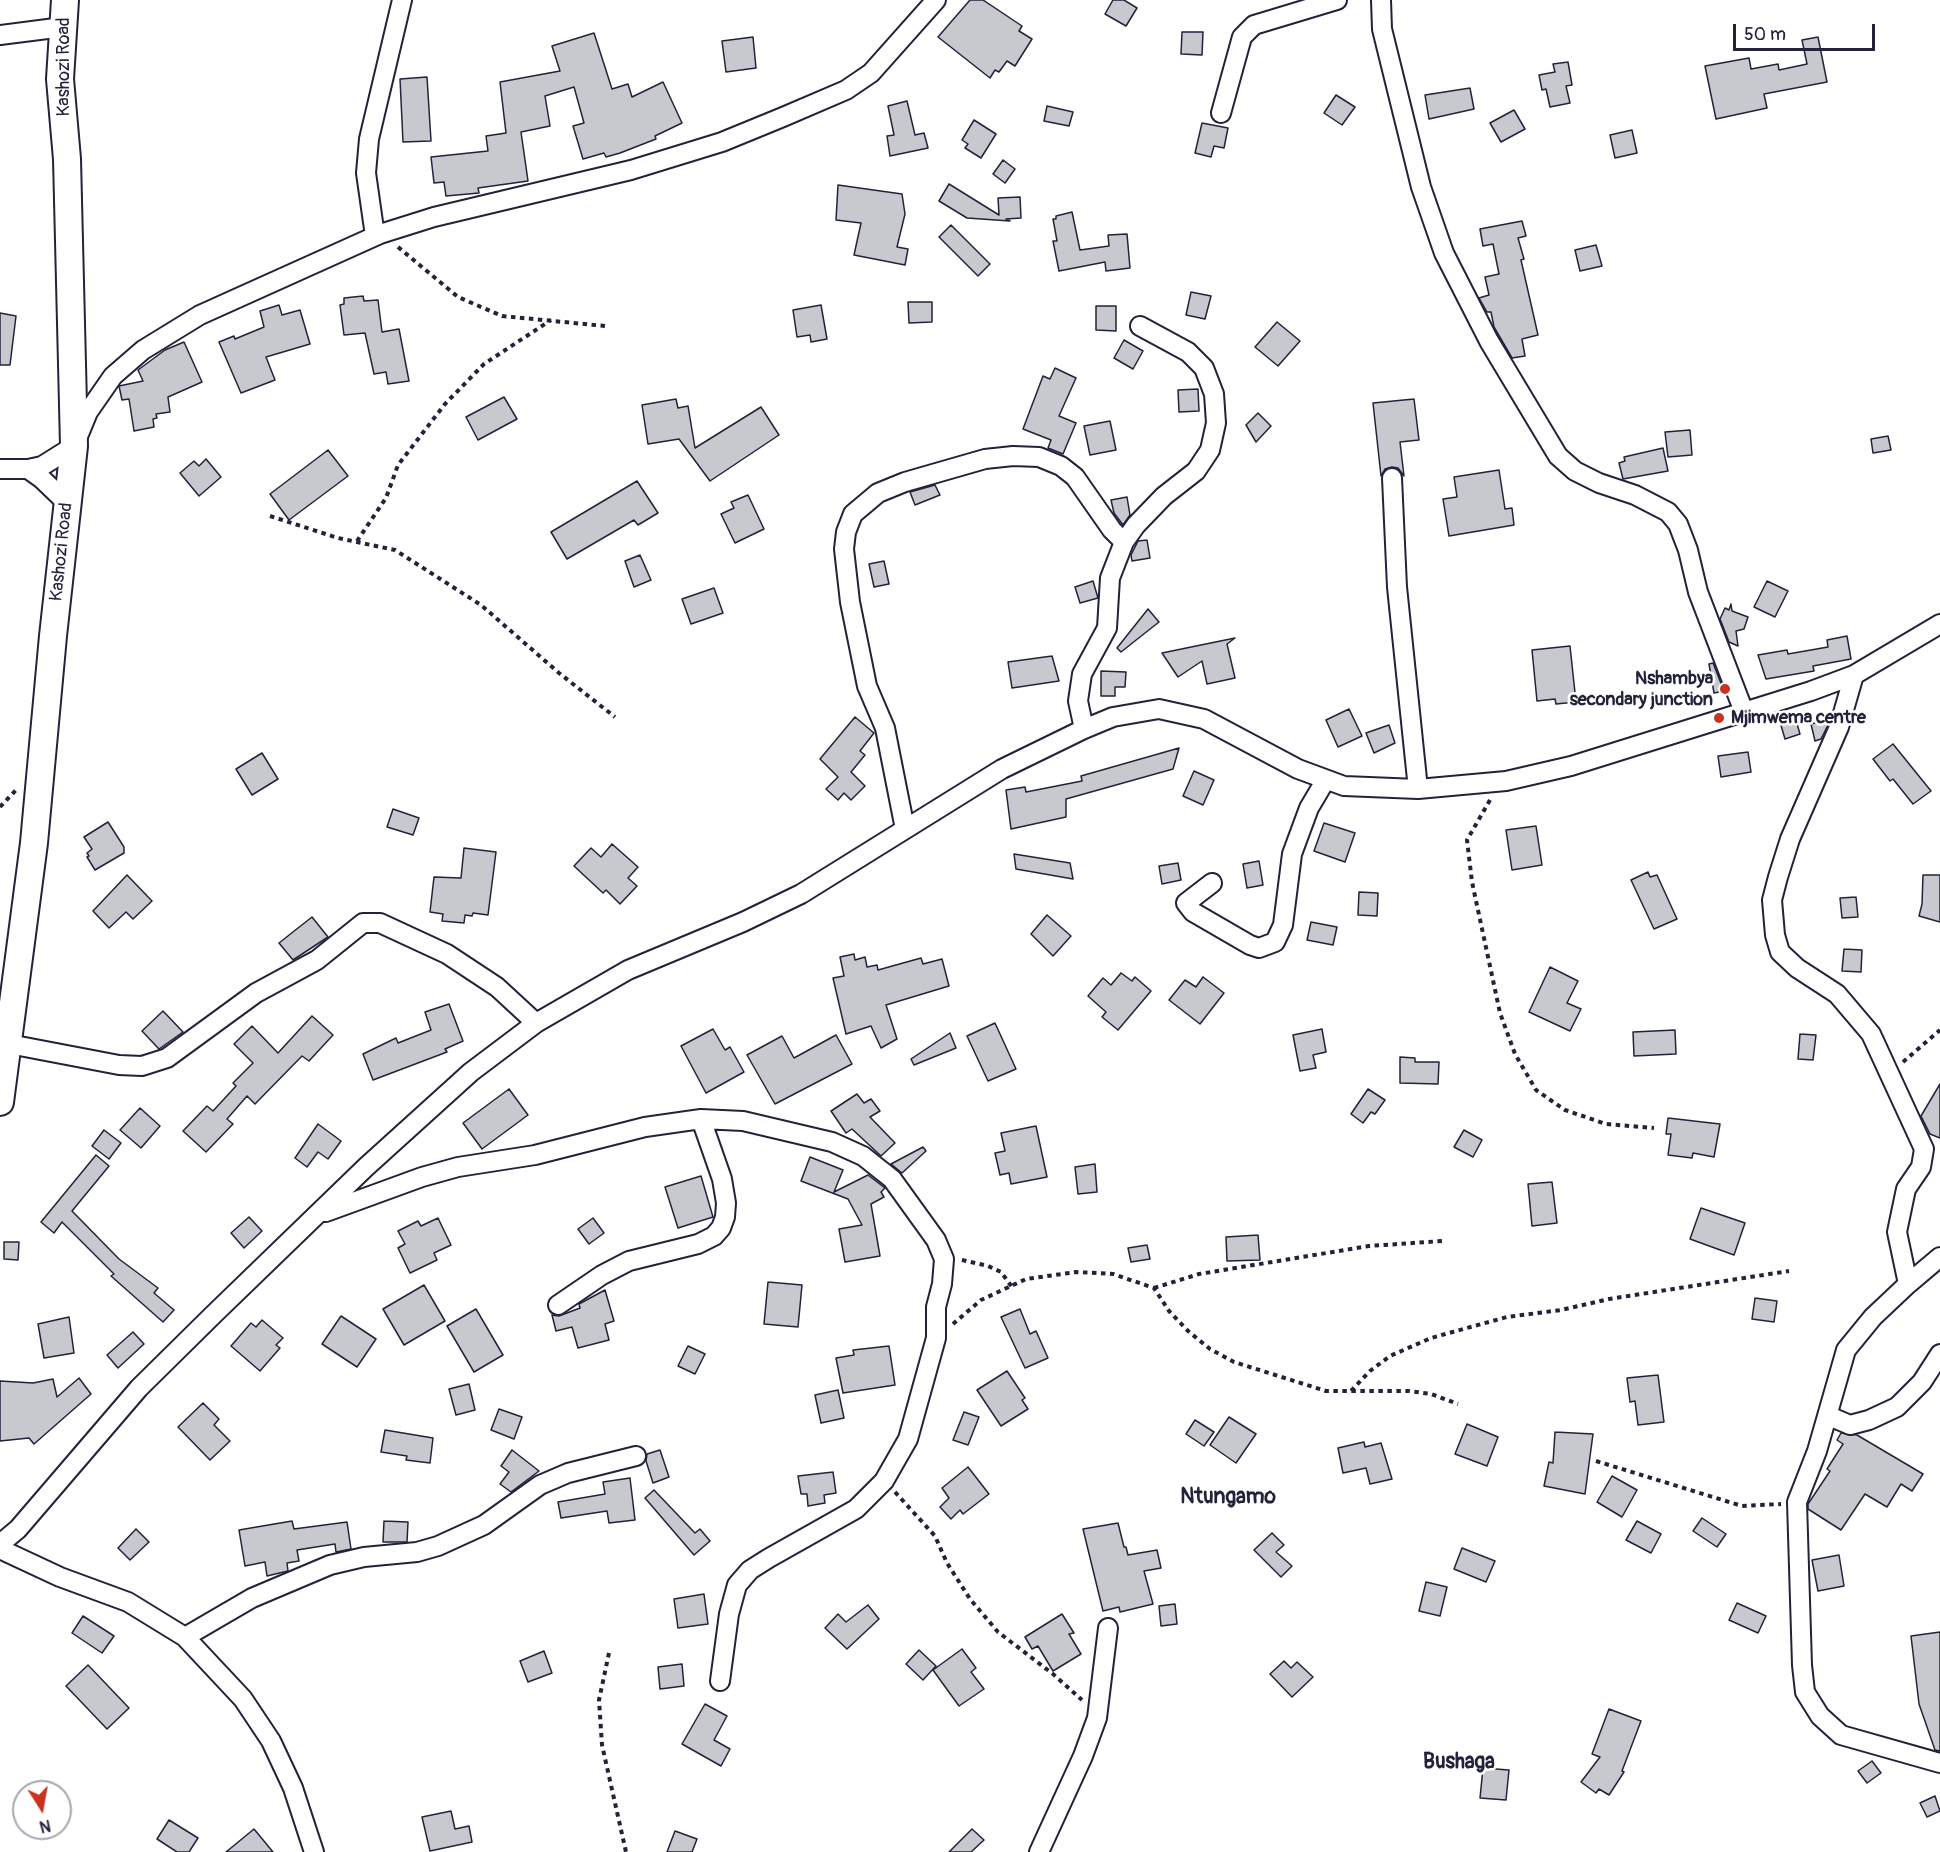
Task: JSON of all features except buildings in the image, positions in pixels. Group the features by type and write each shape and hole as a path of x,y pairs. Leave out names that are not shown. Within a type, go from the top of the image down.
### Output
{"main road":[{"name":"Kashozi Road","path":"0,1102 34,843 74,446 67,159 60,79 65,0"}],"street":[{"path":"378,235 366,173 369,139 402,0"},
{"path":"0,469 28,469 42,466 74,446 88,412 113,376 143,350 200,315 378,235 435,217 631,170 722,142 783,117 846,90 871,73 936,0"},
{"path":"1221,113 1242,37 1254,25 1337,0"},
{"path":"1381,0 1382,29 1421,188 1444,253 1489,341 1558,456 1575,471 1599,483 1635,495 1668,512 1678,524 1688,550 1698,592 1744,712"},
{"path":"0,35 24,34 63,27"},
{"path":"1084,729 1078,702 1082,674 1107,628 1110,578 1124,542 1136,525 1164,496 1196,471 1210,450 1216,423 1214,394 1204,368 1188,352 1140,326"},
{"path":"905,829 885,728 867,686 850,602 844,549 846,532 853,514 878,493 905,482 985,459 1013,456 1039,457 1061,466 1075,477 1112,530 1124,542"},
{"path":"28,469 68,504"},
{"path":"1392,478 1397,587 1418,789"},
{"path":"0,1544 18,1529 139,1388 366,1167 471,1072 536,1023 628,970 743,922 801,894 1002,769 1084,729 1113,717 1159,709 1204,719 1325,781 1344,786 1418,789 1506,781 1571,766 1854,675 1938,627"},
{"path":"1854,675 1839,727 1791,839 1778,877 1772,900 1773,916 1780,952 1797,968 1837,994 1854,1011 1871,1034 1891,1071 1924,1149 1920,1167 1906,1189 1897,1232 1908,1284"},
{"path":"1212,882 1186,903 1192,912 1250,945 1259,948 1275,942 1283,925 1292,854 1309,808 1325,781"},
{"path":"9,1044 119,1065 142,1066 167,1058 256,993 317,960 363,923 380,924 447,954 497,987 536,1023"},
{"path":"319,1215 422,1177 458,1167 535,1155 645,1127 701,1119 743,1121 795,1131 832,1142 863,1156 892,1179 936,1240 944,1259 942,1284 936,1307 936,1338 908,1439 884,1480 856,1509 750,1570 737,1585 729,1614 720,1682"},
{"path":"558,1305 602,1275 629,1261 698,1244 714,1236 721,1228 726,1203 722,1179 701,1119"},
{"path":"1940,1257 1873,1317 1846,1350 1834,1388 1829,1416 1797,1502 1805,1692 1820,1716 1841,1735 1940,1763"},
{"path":"1829,1416 1850,1425 1869,1420 1897,1407 1922,1382 1940,1354"},
{"path":"185,1637 252,1598 330,1565 364,1557 417,1552 438,1546 484,1525 540,1485 568,1473 636,1456"},
{"path":"0,1549 60,1577 128,1602 185,1637 243,1699 271,1740 293,1788 314,1852"},
{"path":"1039,1852 1083,1756 1097,1718 1108,1628"}],"path":[{"path":"378,235 428,270 458,297 502,316 605,326"},
{"path":"357,541 386,498 398,465 419,434 445,404 484,364 551,320"},
{"path":"270,516 338,538 395,550 481,605 559,673 615,717"},
{"path":"1506,781 1482,810 1467,840 1472,882 1500,1013 1515,1054 1536,1090 1565,1110 1606,1124 1654,1128"},
{"path":"1891,1071 1940,1030"},
{"path":"936,1338 981,1300 1026,1279 1064,1273 1094,1272 1113,1274 1154,1288 1199,1274 1369,1246 1442,1241"},
{"path":"944,1259 988,1266 1001,1272 1012,1287"},
{"path":"1350,1392 1370,1371 1390,1356 1431,1338 1497,1319 1789,1271"},
{"path":"1154,1288 1169,1311 1188,1330 1210,1349 1234,1362 1299,1385 1326,1391 1409,1391 1431,1394 1458,1404"},
{"path":"1596,1461 1742,1506 1763,1507 1797,1502"},
{"path":"884,1480 935,1536 970,1599 998,1632 1053,1674 1079,1697 1097,1718"},
{"path":"609,1653 599,1700 602,1745 626,1852"}],"place":[{"name":"Nshambya secondary junction","path":"1725,689"},
{"name":"Mjimwema centre","path":"1719,718"}],"district":[{"name":"Ntungamo","path":"1228,1498"},
{"name":"Bushaga","path":"1459,1763"}]}
